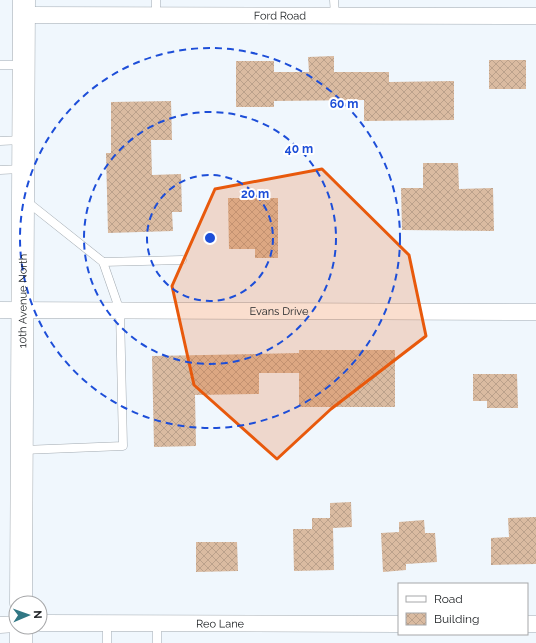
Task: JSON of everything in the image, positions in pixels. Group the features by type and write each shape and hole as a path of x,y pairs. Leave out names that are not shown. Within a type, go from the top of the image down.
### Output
{"street":[{"name":"Ford Road","path":"24,8 335,8 536,16"},
{"name":"10th Avenue North","path":"21,595 24,8"},
{"name":"Evans Drive","path":"0,310 536,312"},
{"name":"Reo Lane","path":"48,623 398,624"}],"lane":[{"path":"0,65 24,65"},
{"path":"0,141 24,140"},
{"path":"0,170 23,169"},
{"path":"22,450 123,446 120,311 103,262 23,198"},
{"path":"103,262 182,260"},
{"path":"107,643 108,624"},
{"path":"157,624 157,643"}],"highlighted area":[{"path":"322,169 409,255 426,336 331,409 277,459 194,385 172,286 215,189"}],"building":[{"path":"334,56 334,72 389,72 389,82 454,81 454,120 364,121 364,100 274,101 274,107 236,107 236,61 274,61 274,72 309,72 308,57"},
{"path":"489,60 526,60 526,89 489,89"},
{"path":"171,101 172,140 151,140 152,175 181,174 182,212 172,212 173,231 108,233 106,153 111,153 111,102"},
{"path":"423,163 458,163 459,189 493,188 494,231 402,230 401,188 423,188"},
{"path":"228,198 278,198 278,258 255,258 255,249 229,249"},
{"path":"299,350 395,350 395,407 299,407 299,373 259,373 259,394 195,395 196,446 154,447 152,356 299,353"},
{"path":"473,374 517,374 518,408 487,408 487,401 473,401"},
{"path":"351,502 352,527 333,528 334,570 294,571 293,529 312,529 312,518 330,518 330,503"},
{"path":"536,517 536,564 491,565 491,538 509,537 508,518"},
{"path":"424,520 425,533 435,533 437,562 406,564 406,570 383,572 381,533 399,532 399,522"},
{"path":"196,542 237,542 238,571 196,572"}]}
